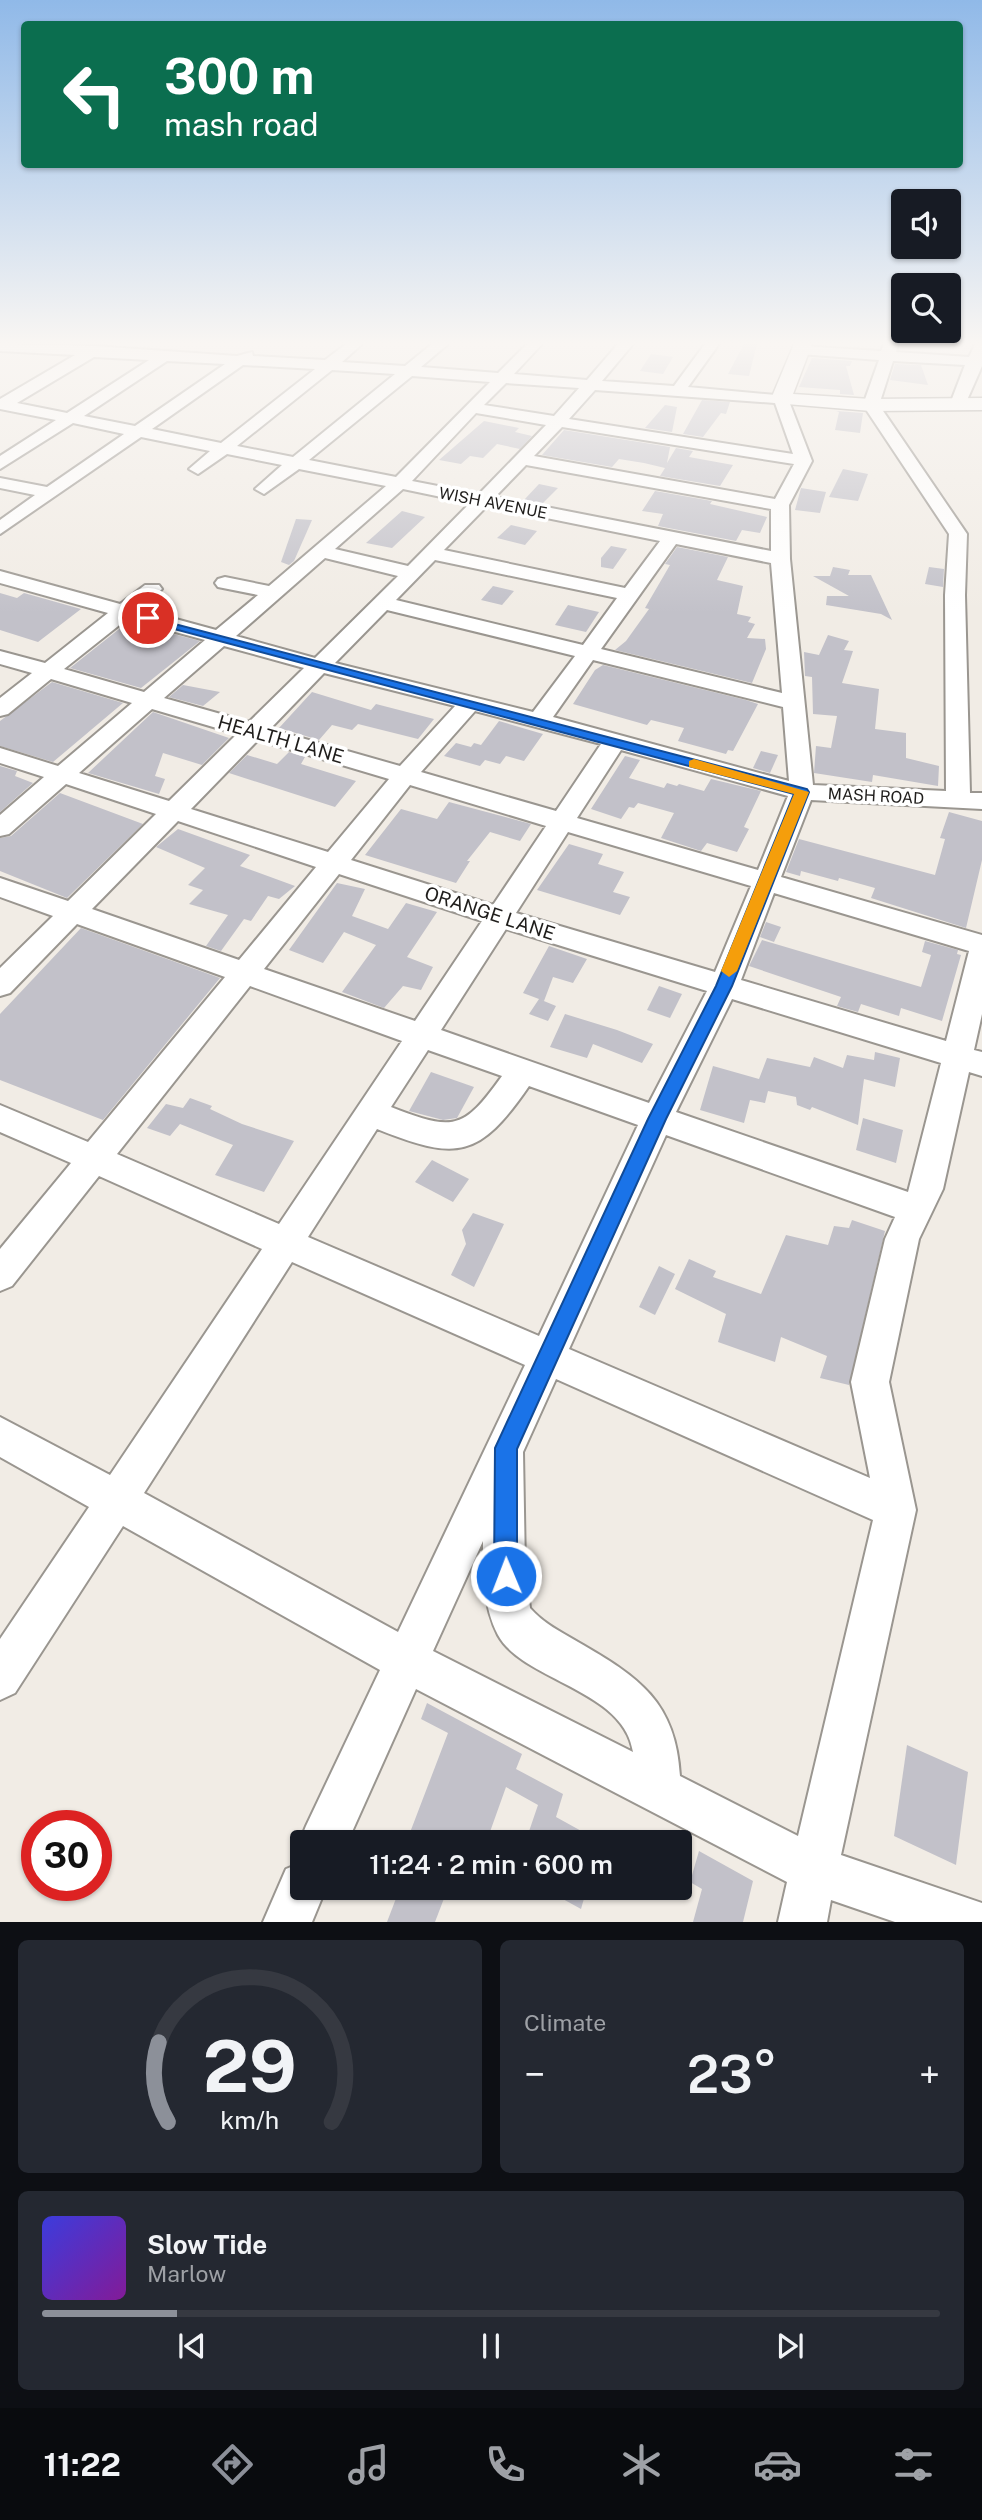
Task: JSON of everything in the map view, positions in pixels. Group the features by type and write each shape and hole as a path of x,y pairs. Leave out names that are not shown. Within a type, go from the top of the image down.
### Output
{"street":[{"path":"4,459 45,434"},
{"path":"0,528 137,434"},
{"name":"WISH AVENUE","path":"142,434 780,559"},
{"path":"198,469 245,434"},
{"path":"264,489 333,434"},
{"path":"0,828 398,485 447,434"},
{"path":"0,985 380,602 412,573 547,434"},
{"path":"632,434 804,461"},
{"path":"329,1830 657,1119 724,986 802,792 780,559 780,505 804,461 794,434"},
{"path":"890,434 958,534 955,595 958,801"},
{"path":"522,459 780,505"},
{"path":"0,483 50,493"},
{"path":"539,720 671,538"},
{"path":"319,551 412,573"},
{"path":"429,553 630,595"},
{"name":"MASH ROAD","path":"0,576 318,665 539,720 802,792 982,801"},
{"path":"225,583 271,592"},
{"path":"0,709 152,589"},
{"path":"380,602 794,703"},
{"name":"HEALTH LANE","path":"0,657 982,945"},
{"path":"0,1275 405,775 469,704"},
{"path":"0,1678 614,742"},
{"name":"ORANGE LANE","path":"0,755 499,917 970,1060"},
{"path":"0,887 916,1210"},
{"path":"802,1922 896,1510 870,1382 902,1239 926,1189 970,1060 982,953"},
{"path":"371,1113 439,1138 461,1137 475,1131 489,1117 522,1072"},
{"path":"0,1118 896,1510"},
{"path":"0,1436 407,1661 814,1870 969,1922"},
{"path":"506,1448 506,1576 507,1600 513,1621 540,1644 613,1687 631,1705 648,1727 655,1748 658,1790"},
{"path":"286,1922 296,1900"}],"building":[{"path":"469,434 532,436 520,449 497,444 483,458 470,456 461,464 439,460"},
{"path":"561,434 587,434 670,447 667,463 676,448 693,451 689,457 733,465 720,486 660,476 665,468 644,463 619,459 612,467 542,455"},
{"path":"683,434 705,434 703,437"},
{"path":"843,469 868,474 858,501 829,497"},
{"path":"539,484 558,488 542,504 524,500"},
{"path":"801,488 826,492 820,513 795,510"},
{"path":"655,491 712,501 710,504 767,517 760,533 742,530 736,541 658,526 663,514 642,511"},
{"path":"402,511 425,517 392,548 366,543"},
{"path":"296,519 312,520 294,561 289,565 281,562"},
{"path":"511,525 537,531 525,545 497,538"},
{"path":"611,546 627,549 613,569 601,567 601,558"},
{"path":"677,547 728,557 717,580 743,586 737,614 751,617 748,622 755,624 747,638 765,639 766,649 752,683 615,650 626,641 649,609 645,608 670,565 665,564"},
{"path":"833,567 850,570 848,575 871,575 892,620 881,614 826,605 827,596 849,596 813,576 830,576"},
{"path":"929,567 944,569 943,587 925,584"},
{"path":"493,586 514,591 502,605 481,600"},
{"path":"0,593 17,598 24,593 81,609 38,642 0,630"},
{"path":"568,605 599,612 586,632 555,625"},
{"path":"128,622 200,641 141,688 70,668"},
{"path":"828,635 849,641 844,650 853,651 842,683 879,689 875,729 906,733 906,758 939,766 938,786 873,775 872,782 814,773 816,746 831,748 837,716 813,714 812,677 805,676 804,652 819,655"},
{"path":"603,665 758,704 733,751 728,750 726,754 678,741 684,728 651,720 647,725 573,704 595,670"},
{"path":"52,682 123,703 53,762 0,746 0,721"},
{"path":"183,685 220,692 203,706 169,697"},
{"path":"312,692 371,710 376,704 434,719 418,739 358,724 352,730 332,725 319,740 279,728"},
{"path":"153,712 229,738 202,765 163,753 155,776 165,779 159,794 88,773"},
{"path":"499,721 543,734 524,761 506,756 500,764 485,760 480,766 444,756 456,743 471,747 474,743 481,745"},
{"path":"761,751 778,755 770,773 753,768"},
{"path":"289,752 305,757 301,764 356,781 335,807 229,773 247,755 277,764"},
{"path":"625,756 640,760 629,778 664,788 667,783 704,791 711,779 761,791 744,827 749,829 737,852 707,843 701,851 661,838 674,813 638,803 634,808 629,807 621,819 591,809"},
{"path":"0,766 17,771 15,776 33,783 0,812"},
{"path":"60,793 143,824 67,898 0,871 0,838 11,836"},
{"path":"449,802 531,824 520,841 490,832 467,861 470,861 456,883 365,855 401,809 437,819"},
{"path":"949,812 982,821 982,860 966,928 871,898 875,888 801,871 800,876 786,872 799,839 935,875 945,839 940,838"},
{"path":"178,829 250,855 240,866 295,886 279,899 268,896 251,921 244,919 221,951 206,946 228,915 189,904 203,890 188,885 205,868 156,847"},
{"path":"569,844 603,854 598,864 624,872 613,892 630,897 620,915 537,890"},
{"path":"337,883 365,889 352,916 388,929 406,903 437,912 407,957 433,967 421,990 403,986 384,1008 342,992 376,945 344,932 323,963 289,950"},
{"path":"766,922 781,927 774,942 760,937"},
{"path":"81,928 220,978 103,1120 0,1080 0,1014"},
{"path":"762,940 921,987 931,955 922,952 925,941 958,950 957,954 961,955 942,1021 901,1008 899,1016 861,1004 858,1012 837,1006 841,997 749,966"},
{"path":"549,946 587,959 573,983 553,977 544,1001 523,993"},
{"path":"659,986 682,994 670,1018 647,1010"},
{"path":"539,999 556,1006 548,1021 529,1014"},
{"path":"565,1014 653,1044 642,1063 593,1044 587,1058 550,1047"},
{"path":"875,1052 900,1058 895,1087 864,1079 858,1125 812,1107 810,1110 797,1105 796,1097 768,1091 765,1103 750,1100 744,1123 700,1110 713,1066 759,1079 767,1058 810,1067 814,1057 843,1068 847,1055 874,1060"},
{"path":"431,1072 474,1087 457,1118 443,1120 409,1111"},
{"path":"190,1098 212,1106 210,1109 242,1124 294,1141 264,1192 215,1175 233,1145 180,1124 170,1136 147,1128 166,1104 183,1108"},
{"path":"863,1118 903,1130 896,1163 856,1150"},
{"path":"432,1160 469,1179 453,1202 415,1182"},
{"path":"473,1213 504,1224 474,1287 451,1275 466,1244 462,1230"},
{"path":"852,1220 885,1231 849,1385 820,1378 827,1356 781,1337 775,1362 718,1342 726,1314 675,1289 689,1259 716,1271 713,1277 761,1294 786,1235 828,1245 834,1226 849,1228"},
{"path":"659,1266 675,1274 655,1315 639,1307"},
{"path":"427,1703 522,1754 516,1769 563,1794 556,1817 580,1830 529,1830 538,1805 506,1787 491,1830 411,1830 448,1733 421,1719"},
{"path":"907,1745 968,1772 956,1865 894,1836"},
{"path":"699,1851 753,1881 743,1922 693,1922 702,1889 692,1883"},
{"path":"395,1900 443,1900 435,1922 387,1922"},
{"path":"565,1900 584,1900 581,1909"}],"slow traffic":[{"path":"694,764 802,792 729,971"}],"route":[{"path":"148,618 802,792 724,986 657,1119 506,1448 506,1576"}]}
